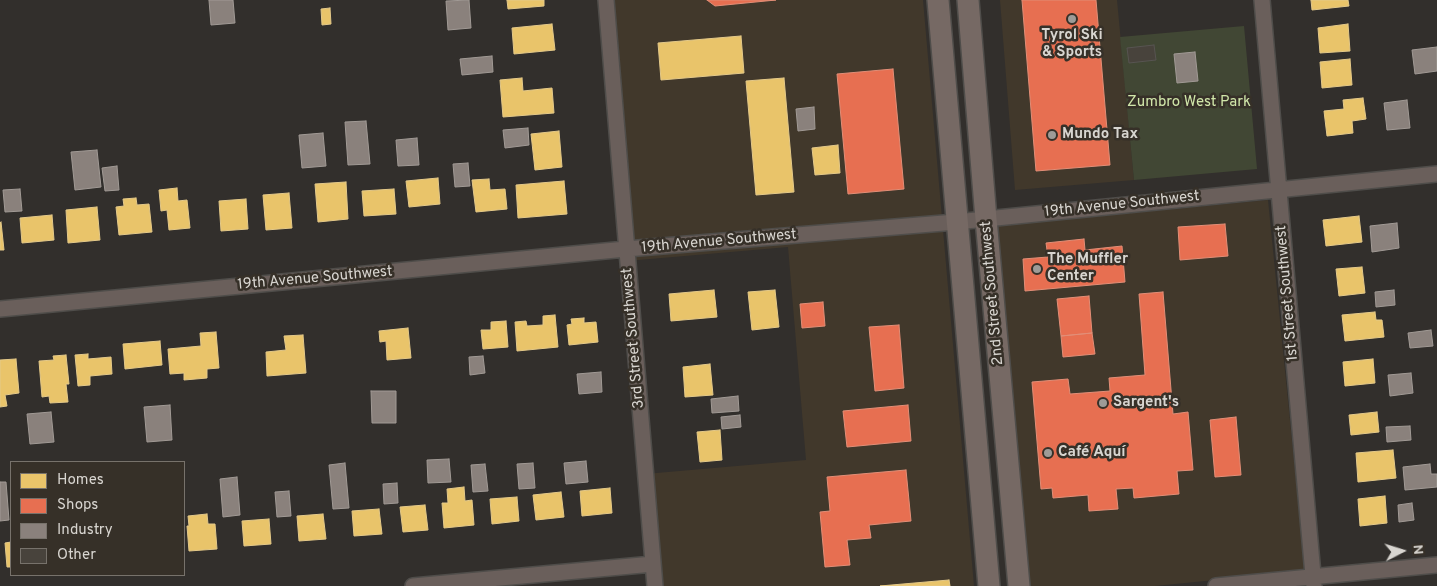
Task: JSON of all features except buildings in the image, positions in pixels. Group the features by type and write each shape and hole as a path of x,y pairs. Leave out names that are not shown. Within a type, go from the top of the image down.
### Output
{"main road":[{"name":"2nd Street Southwest","path":"938,0 989,586"},
{"name":"2nd Street Southwest","path":"968,0 1019,586"}],"street":[{"name":"3rd Street Southwest","path":"606,0 655,586"},
{"name":"1st Street Southwest","path":"1262,0 1314,581"},
{"name":"19th Avenue Southwest","path":"0,309 626,249 956,222 1437,174"},
{"path":"413,586 653,564"},
{"path":"1216,586 1314,581 1437,565"}],"shaded area":[{"path":"606,0 923,0 974,586 655,586 645,474 806,460 788,247 627,261"},
{"path":"1000,0 1117,0 1134,180 1015,190"},
{"path":"1268,200 1305,571 1155,586 1029,586 994,226"}],"green space":[{"name":"Zumbro West Park","path":"1244,26 1257,169 1134,180 1120,37"}],"place":[{"name":"Tyrol Ski & Sports","path":"1072,19"},
{"name":"Mundo Tax","path":"1052,135"},
{"name":"The Muffler Center","path":"1037,269"},
{"name":"Sargent's","path":"1103,403"},
{"name":"Café Aquí","path":"1048,453"}]}
